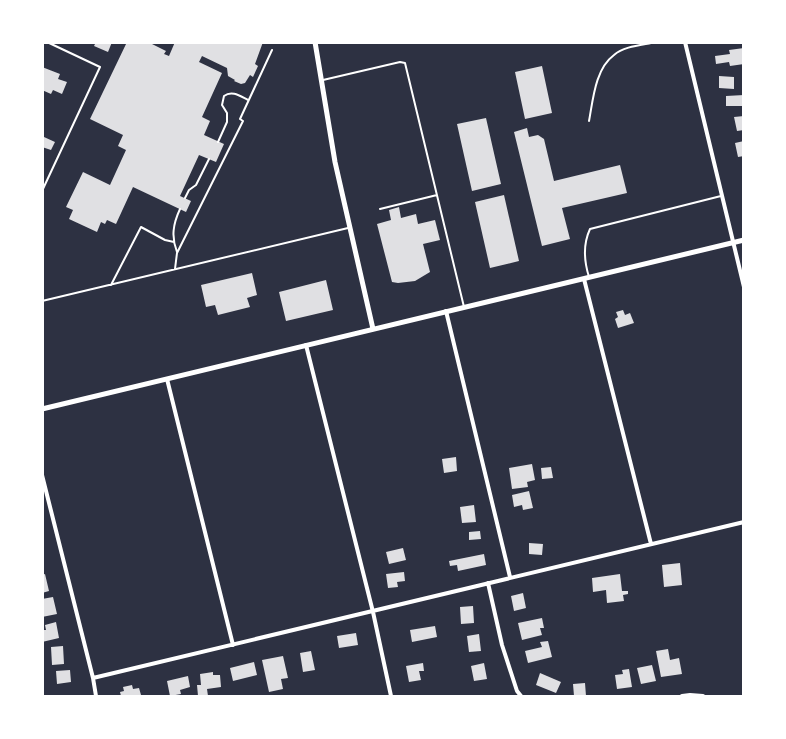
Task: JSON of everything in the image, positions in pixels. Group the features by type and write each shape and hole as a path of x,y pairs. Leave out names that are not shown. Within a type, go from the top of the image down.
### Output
{"street":[{"path":"315,42 332,146 374,329"},
{"path":"685,42 721,196 741,268 744,287"},
{"path":"42,409 744,240"},
{"path":"587,278 651,544"},
{"path":"446,312 510,578"},
{"path":"306,345 373,612 391,696"},
{"path":"167,379 233,645"},
{"path":"42,475 96,696"},
{"path":"93,678 744,522"},
{"path":"488,583 502,644 517,691 521,696"},
{"path":"682,696 703,696"}],"lane":[{"path":"42,191 100,67 47,42"},
{"path":"589,121 600,75 613,55 622,50 656,42"},
{"path":"175,269 177,253 243,120 240,119 272,50"},
{"path":"321,81 400,62 405,63 464,307"},
{"path":"218,142 227,122 227,113 222,105 222,99 231,93 248,100"},
{"path":"185,198 189,190 196,185 209,159"},
{"path":"380,209 437,195"},
{"path":"587,278 585,264 586,238 590,229 721,196"},
{"path":"177,253 174,242 174,222 180,209"},
{"path":"111,285 141,227 165,240 174,242"},
{"path":"42,302 350,227"}],"building":[{"path":"96,42 112,42 108,52 94,46"},
{"path":"127,42 148,42 166,51 164,54 169,56 175,42 263,42 255,64 258,66 253,77 250,75 245,83 241,84 234,81 228,76 227,68 202,56 199,62 222,73 202,117 210,121 204,135 224,144 216,162 199,155 180,196 191,201 186,212 133,187 116,224 107,220 105,224 101,222 97,232 69,219 73,210 66,207 83,172 110,185 126,150 118,146 123,135 90,119"},
{"path":"744,48 744,64 730,66 729,62 716,64 715,56 730,54 729,50"},
{"path":"542,66 552,113 525,119 515,72"},
{"path":"42,67 60,74 58,79 67,82 62,94 53,90 51,94 42,90"},
{"path":"719,76 734,77 734,89 719,88"},
{"path":"744,95 744,106 726,106 726,96"},
{"path":"744,116 744,130 737,131 734,117"},
{"path":"486,118 501,184 472,191 457,124"},
{"path":"527,128 529,137 538,135 544,139 554,181 620,165 627,193 562,208 570,239 542,246 514,132"},
{"path":"44,137 55,142 51,150 42,147"},
{"path":"744,141 744,156 738,157 735,143"},
{"path":"504,195 519,261 490,268 475,202"},
{"path":"399,207 401,218 416,214 418,224 435,220 440,240 423,244 430,272 415,281 398,283 392,282 377,224 391,220 389,210"},
{"path":"252,273 257,295 247,298 250,307 218,315 215,305 206,307 201,285"},
{"path":"326,280 333,310 286,321 279,292"},
{"path":"623,310 625,315 630,313 634,323 618,328 615,319 618,317 616,312"},
{"path":"456,457 457,471 444,473 442,459"},
{"path":"532,464 535,480 527,482 528,487 512,489 509,468"},
{"path":"551,467 553,478 542,479 541,468"},
{"path":"529,491 533,508 523,510 522,505 514,507 512,495"},
{"path":"474,505 476,522 462,523 460,507"},
{"path":"480,531 481,539 469,540 469,532"},
{"path":"529,543 543,544 542,555 529,554"},
{"path":"403,548 406,560 389,564 386,552"},
{"path":"484,554 486,565 458,571 457,565 450,566 449,561"},
{"path":"680,563 682,585 664,587 662,565"},
{"path":"404,572 405,581 397,582 398,587 388,588 386,574"},
{"path":"45,574 49,591 42,593 42,575"},
{"path":"620,574 622,591 628,591 628,594 623,595 624,601 607,603 606,590 593,592 592,578"},
{"path":"523,593 526,608 514,611 511,596"},
{"path":"53,597 57,614 42,617 42,599"},
{"path":"473,606 474,623 461,624 460,607"},
{"path":"542,618 544,628 540,628 542,635 522,640 518,623"},
{"path":"56,622 59,638 42,642 42,630 46,630 45,625"},
{"path":"435,626 437,637 412,642 410,630"},
{"path":"356,633 358,645 339,648 337,636"},
{"path":"479,634 481,651 469,652 467,636"},
{"path":"548,641 552,657 528,663 525,651 542,647 540,642"},
{"path":"63,646 64,664 52,665 51,647"},
{"path":"668,649 670,660 679,658 682,674 661,677 656,651"},
{"path":"311,651 315,670 303,672 300,653"},
{"path":"283,656 288,678 281,679 283,689 269,692 262,660"},
{"path":"254,662 257,675 233,681 230,668"},
{"path":"423,663 424,671 419,671 421,680 409,682 406,666"},
{"path":"484,663 487,679 474,681 471,666"},
{"path":"652,665 656,681 641,684 637,668"},
{"path":"629,669 632,687 617,689 615,675 623,674 622,670"},
{"path":"70,670 71,682 57,684 56,671"},
{"path":"213,672 213,675 220,675 221,687 207,689 208,696 198,696 197,685 201,685 200,674"},
{"path":"540,673 561,682 556,693 536,685"},
{"path":"188,676 190,687 180,690 181,694 170,696 167,681"},
{"path":"585,683 586,696 574,696 573,684"},
{"path":"132,685 133,689 139,688 141,695 121,696 120,692 124,691 123,687"}]}
